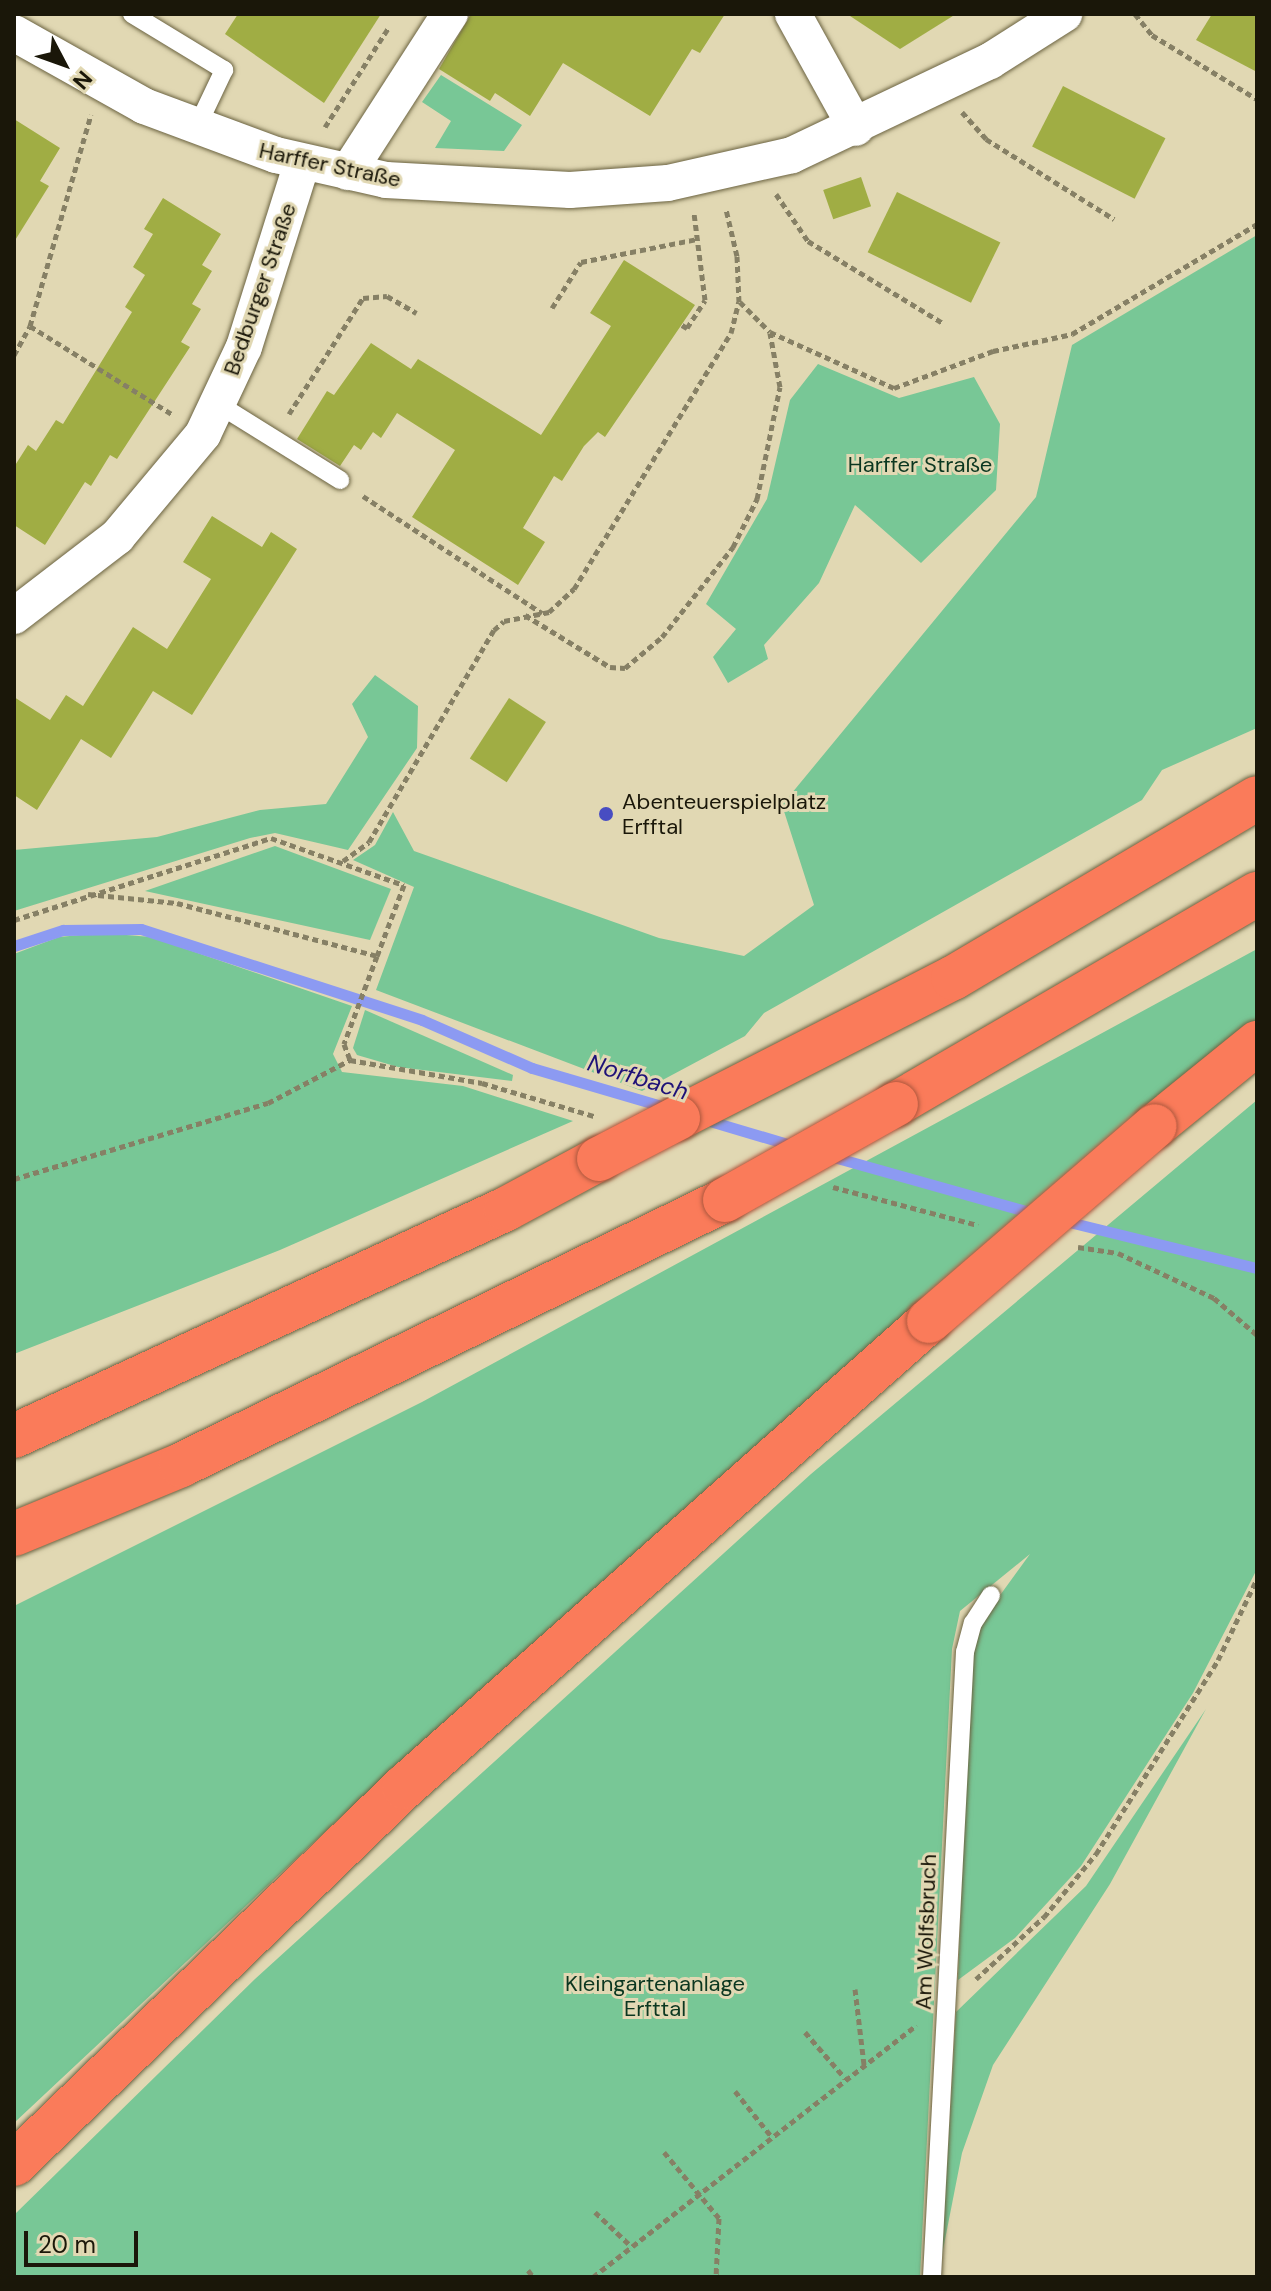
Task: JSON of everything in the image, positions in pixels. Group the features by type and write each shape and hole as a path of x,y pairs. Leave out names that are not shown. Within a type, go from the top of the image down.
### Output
{"highway":[{"path":"14,1436 506,1209 953,978 1257,798"},
{"path":"14,1534 181,1465 725,1200 1257,894"},
{"path":"14,2164 404,1787 929,1321 1155,1126 1257,1043"},
{"path":"14,1405 83,1405"}],"street":[{"path":"348,172 450,14"},
{"path":"793,14 856,128"},
{"name":"Harffer Straße","path":"14,33 100,84 196,129 302,163 348,172 484,188 570,190 689,180 756,164 856,128 939,86 1064,14"},
{"name":"Bedburger Straße","path":"14,616 117,537 211,419 253,322 302,163"}],"lane":[{"path":"132,14 224,70 196,129"},
{"path":"211,419 273,439 340,480"},
{"name":"Am Wolfsbruch","path":"932,2277 965,1652 973,1623 991,1595"}],"path":[{"path":"1135,14 1152,35 1257,99"},
{"path":"302,163 389,27"},
{"path":"14,355 30,326 100,84"},
{"path":"939,86 986,139 1114,219"},
{"path":"756,164 808,241 943,323"},
{"path":"682,325 687,328 705,300 689,180"},
{"path":"739,302 770,332 870,382 894,388 924,382 993,351 1072,334 1257,224"},
{"path":"343,861 369,842 494,630 525,615 543,613 564,601 731,333 739,302 730,226"},
{"path":"552,308 581,262 697,239"},
{"path":"273,439 363,298 387,296 417,313"},
{"path":"30,326 211,419"},
{"path":"525,615 610,667 625,668 662,637 733,547 757,499 780,387 770,332"},
{"path":"340,480 543,613"},
{"path":"14,920 271,838 343,861 404,885 349,1032"},
{"path":"88,894 177,903 377,956"},
{"path":"14,1179 268,1103 350,1060"},
{"path":"593,2277 845,2078 947,2003 1018,1944 1096,1854 1218,1660 1257,1579"},
{"path":"855,1989 864,2064"},
{"path":"805,2032 845,2078"},
{"path":"735,2091 771,2136"},
{"path":"664,2152 719,2218 716,2277"},
{"path":"595,2212 631,2246"},
{"path":"528,2270 533,2277"}],"green space":[{"path":"441,75 522,125 504,151 435,148 451,121 422,102"},
{"path":"1257,235 1257,728 1162,770 1142,800 764,1013 745,1036 642,1091 376,990 414,887 353,860 375,845 393,812 414,851 659,938 744,956 814,905 782,805 1036,497 1072,345"},
{"name":"Harffer Straße","path":"818,364 899,398 974,377 1000,424 996,490 921,563 855,505 819,583 764,645 768,659 728,683 713,657 736,629 706,604 767,499 790,400"},
{"path":"375,675 418,706 417,748 348,850 275,833 14,911 14,850 157,837 260,810 326,804 368,737 352,704"},
{"path":"275,846 391,889 370,940 145,891"},
{"path":"102,933 151,937 352,1006 333,1054 342,1072 463,1086 573,1121 280,1250 14,1354 14,954 59,937"},
{"path":"1257,949 1257,1024 391,1770 14,2123 14,1606 422,1402"},
{"path":"365,1010 513,1075 512,1081 398,1067 357,1055 353,1048"},
{"name":"Kleingartenanlage Erfttal","path":"1257,1100 1256,1571 1193,1693 1081,1866 1015,1938 958,1980 971,1658 985,1616 1030,1554 960,1611 952,1649 920,2277 14,2277 14,2215 255,1979 811,1474"},
{"path":"1206,1709 1110,1884 993,2065 962,2153 942,2255 956,2012 1086,1886"}],"building":[{"path":"238,14 381,14 324,103 225,34"},
{"path":"471,14 725,14 700,53 692,49 650,116 563,63 530,116 495,93 490,101 439,69"},
{"path":"847,14 956,14 900,49"},
{"path":"1212,14 1257,14 1257,72 1196,40"},
{"path":"1063,86 1165,138 1135,199 1032,147"},
{"path":"14,119 60,148 40,181 49,186 14,242"},
{"path":"861,177 871,206 833,219 823,190"},
{"path":"897,192 1000,242 971,303 868,252"},
{"path":"163,198 221,234 202,265 212,271 192,304 201,309 181,342 190,347 117,459 110,455 91,486 85,482 45,545 14,525 14,467 28,445 36,451 56,420 63,424 132,312 125,307 145,275 133,267 153,234 144,229"},
{"path":"624,260 695,305 605,437 598,432 584,446 562,481 554,476 523,528 545,542 518,585 412,517 455,450 397,413 381,438 373,432 361,450 354,445 340,466 297,439 327,391 334,395 371,343 411,369 418,359 541,435 611,326 590,313"},
{"path":"212,516 262,547 271,532 297,549 192,715 153,691 111,758 81,739 37,810 14,795 14,697 50,720 66,695 83,706 133,627 167,649 211,579 183,562"},
{"path":"509,698 546,722 507,782 470,758"}],"waterway":[{"name":"Norfbach","path":"14,946 63,930 141,929 422,1020 532,1068 668,1108"},
{"name":"Norfbach","path":"703,1119 794,1146"},
{"name":"Norfbach","path":"830,1156 1036,1214"},
{"name":"Norfbach","path":"1065,1221 1257,1268"}],"place":[{"name":"Abenteuerspielplatz Erfftal","path":"606,814"}]}
